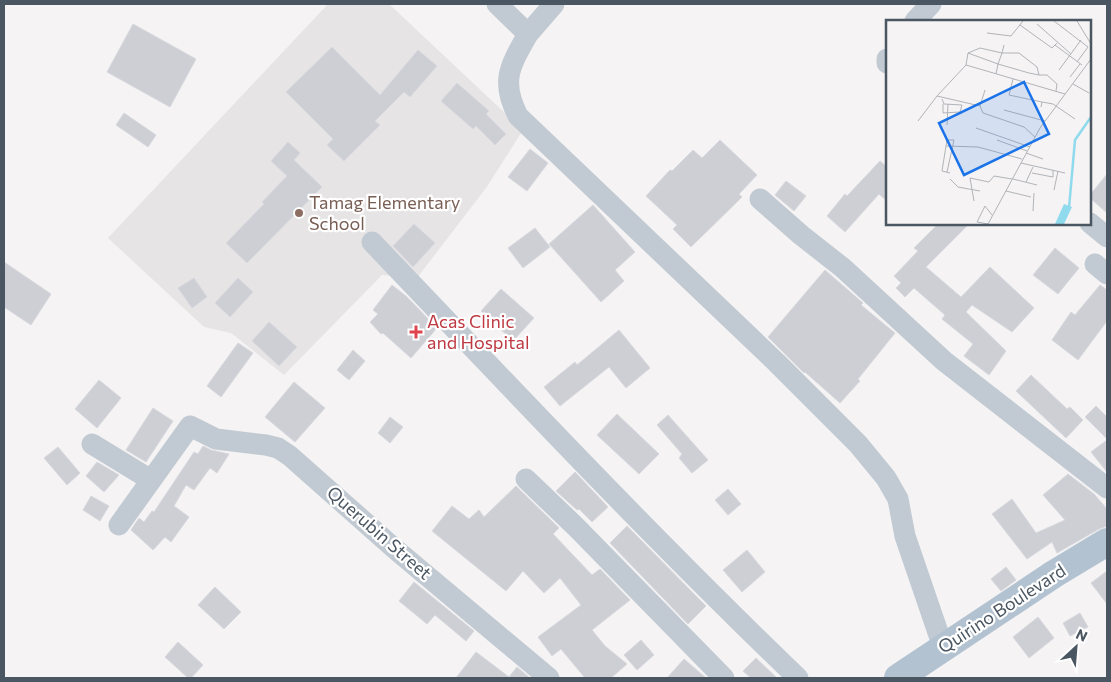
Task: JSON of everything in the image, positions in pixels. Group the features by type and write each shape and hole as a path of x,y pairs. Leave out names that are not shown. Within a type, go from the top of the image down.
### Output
{"main road":[{"name":"Quirino Boulevard","path":"898,678 1054,574 1107,542"}],"street":[{"path":"497,4 528,34"},
{"path":"554,4 528,34 511,64 510,100 518,116 776,362 858,444 886,478 898,499 905,536 943,648"},
{"path":"916,20 931,4"},
{"path":"760,199 801,235 844,268 944,361 1107,488"},
{"path":"1091,224 1107,237"},
{"path":"372,242 625,508 798,678"},
{"name":"Querubin Street","path":"151,480 190,426 216,439 278,448 290,456 395,549 549,678"},
{"path":"92,444 151,480 119,525"},
{"path":"526,479 577,528 724,678"}],"shaded area":[{"name":"Tamag Elementary School","path":"328,4 389,4 523,130 486,188 417,278 382,275 284,375 231,333 204,327 108,238"}],"building":[{"path":"133,24 196,59 170,107 107,72"},
{"path":"332,47 380,95 418,50 437,66 410,97 404,92 375,121 380,125 344,161 327,145 333,139 286,92"},
{"path":"457,83 489,111 486,114 506,134 495,145 476,126 473,129 441,101"},
{"path":"124,113 156,135 148,147 116,125"},
{"path":"720,140 757,175 739,194 742,197 691,247 673,229 677,225 646,196 670,170 672,171 693,150 702,158"},
{"path":"288,142 300,153 294,160 322,187 247,263 226,243 264,204 262,202 287,176 271,161"},
{"path":"530,149 548,163 527,191 508,177"},
{"path":"880,161 886,166 886,200 879,194 845,232 827,216 845,194 847,196"},
{"path":"1107,174 1107,213 1091,199 1091,194"},
{"path":"786,181 806,196 794,211 775,195"},
{"path":"593,205 635,252 615,270 624,281 601,302 549,244"},
{"path":"414,224 435,243 413,267 393,246"},
{"path":"937,225 968,225 926,267 961,297 990,267 1034,308 1012,332 972,305 966,312 1006,351 989,375 964,356 973,344 942,319 945,315 914,288 905,297 896,288 901,283 894,276 918,251 914,248"},
{"path":"535,228 550,247 523,268 508,248"},
{"path":"1055,248 1079,268 1058,294 1033,275"},
{"path":"4,262 51,294 31,325 4,307"},
{"path":"825,270 863,303 861,305 895,333 858,379 860,381 840,403 804,373 768,337"},
{"path":"194,278 207,297 192,308 178,288"},
{"path":"238,278 253,292 230,317 215,303"},
{"path":"392,285 406,296 437,328 411,358 383,333 381,334 370,322 378,314 373,310"},
{"path":"1100,285 1107,290 1107,321 1078,360 1052,340 1071,312 1075,315"},
{"path":"501,289 534,318 513,341 481,311"},
{"path":"269,322 297,347 279,366 252,341"},
{"path":"619,330 650,368 626,388 609,367 560,406 544,387 575,362 577,365"},
{"path":"238,343 253,353 221,397 207,386"},
{"path":"353,350 365,361 349,380 337,370"},
{"path":"1031,375 1067,409 1070,407 1083,420 1066,438 1016,391"},
{"path":"99,380 121,398 97,428 75,409"},
{"path":"294,382 325,408 295,442 265,417"},
{"path":"1096,406 1107,417 1107,439 1085,417"},
{"path":"153,408 173,421 146,462 126,450"},
{"path":"617,414 659,454 639,474 597,435"},
{"path":"668,415 708,460 692,473 679,458 682,454 657,425"},
{"path":"390,417 403,427 390,443 378,433"},
{"path":"1107,440 1107,472 1091,452"},
{"path":"203,446 229,454 217,473 210,468 194,490 186,485 174,506 189,517 171,542 165,537 153,550 131,530 139,518 144,522 152,511 154,512 194,452 198,454"},
{"path":"58,447 80,473 67,485 44,458"},
{"path":"97,462 119,475 104,492 86,476"},
{"path":"575,472 608,507 592,522 556,491"},
{"path":"1068,474 1094,494 1107,509 1107,526 1057,553 1052,542 1027,559 992,514 1012,499 1036,533 1065,520 1043,495"},
{"path":"516,486 559,528 553,534 592,575 600,569 630,600 592,630 605,646 627,664 611,678 585,678 561,649 552,656 538,637 581,605 560,578 544,593 523,571 506,591 432,531 452,506 469,519 479,510 484,517"},
{"path":"728,489 741,504 728,515 715,500"},
{"path":"91,496 109,506 100,521 83,510"},
{"path":"627,526 706,606 688,624 610,543"},
{"path":"747,550 765,572 742,592 723,570"},
{"path":"1006,567 1016,580 1001,591 991,579"},
{"path":"1107,571 1107,604 1091,583"},
{"path":"414,582 474,631 466,641 435,615 427,624 399,601"},
{"path":"215,587 241,612 224,629 198,605"},
{"path":"1080,613 1088,627 1070,636 1063,623"},
{"path":"1038,617 1054,638 1029,658 1013,637"},
{"path":"641,640 654,655 637,670 624,655"},
{"path":"178,642 203,665 191,678 188,678 165,657"},
{"path":"476,652 509,677 517,667 530,678 456,678"},
{"path":"756,658 777,678 751,678 743,671"},
{"path":"684,659 706,678 667,678"}],"place":[{"name":"Tamag Elementary School","path":"299,213"},
{"name":"Acas Clinic and Hospital","path":"416,332"}]}
